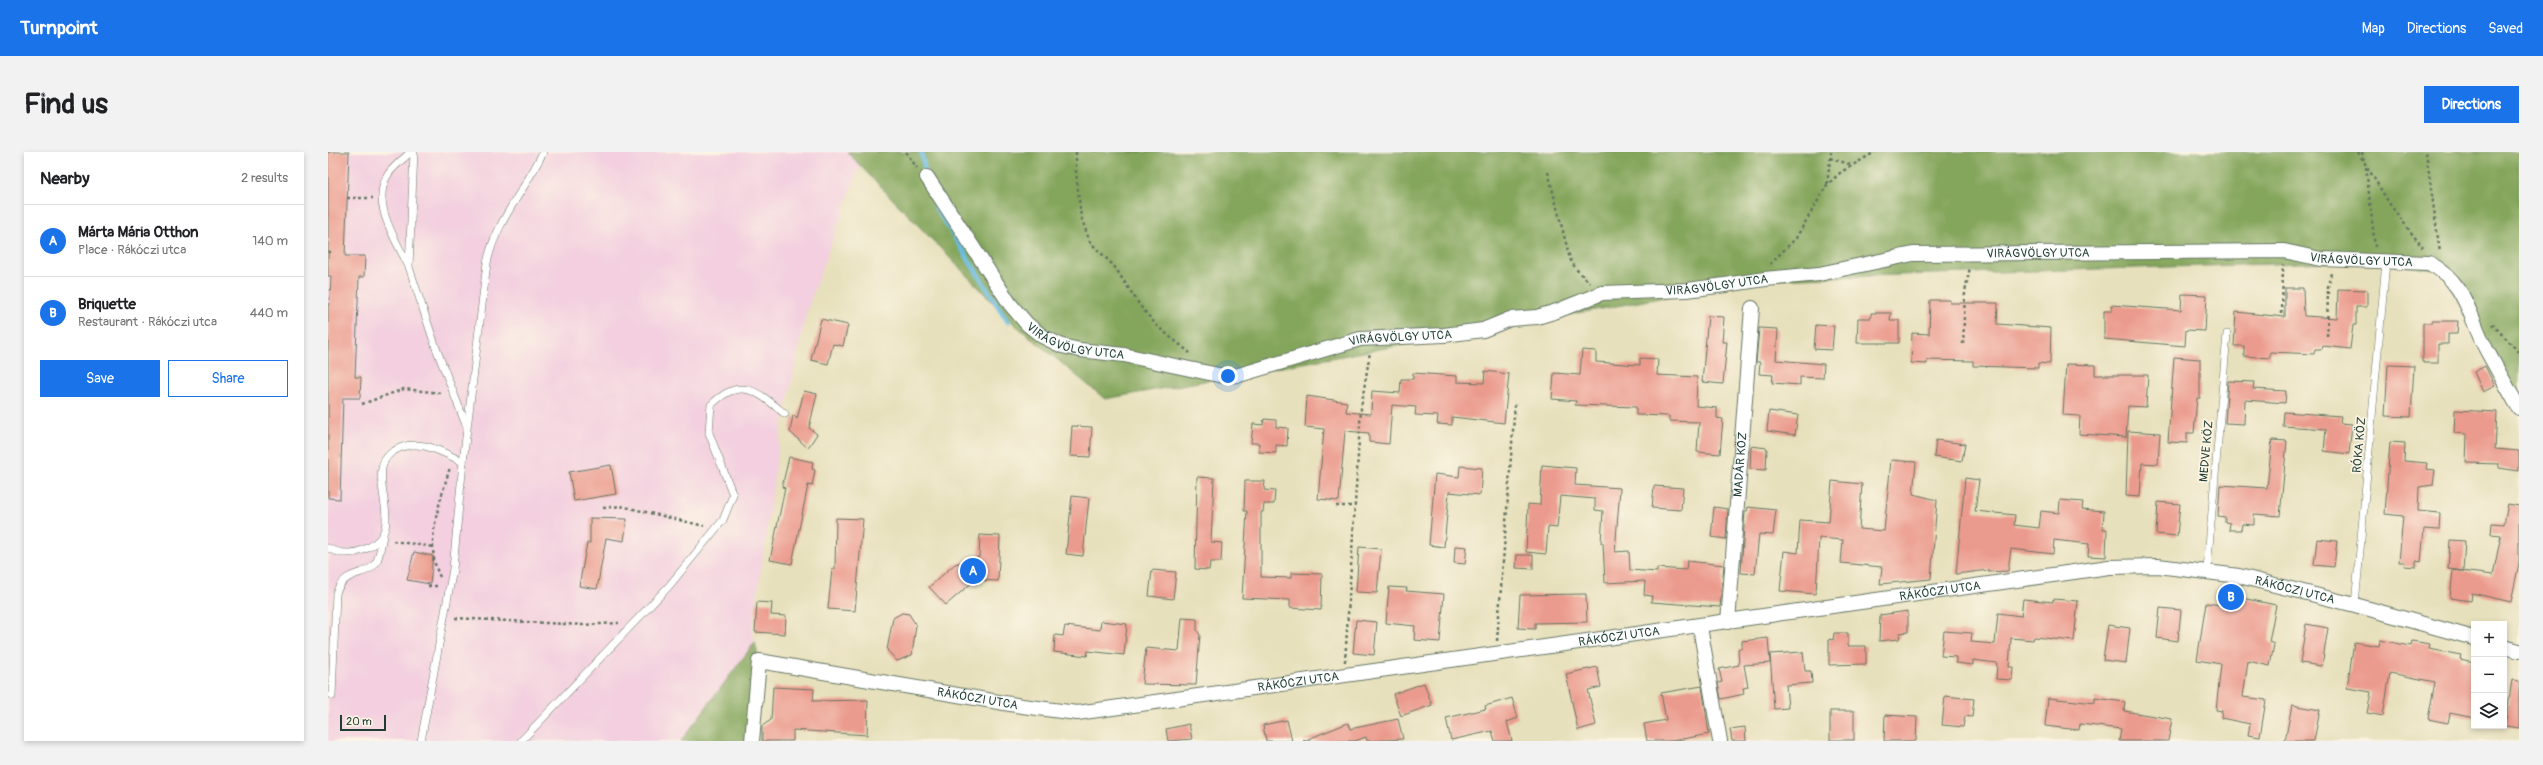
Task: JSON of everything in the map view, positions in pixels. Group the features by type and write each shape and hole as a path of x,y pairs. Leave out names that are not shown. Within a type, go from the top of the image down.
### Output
{"street":[{"name":"VIRÁGVÖLGY UTCA","path":"926,177 1010,304 1027,324 1042,336 1062,346 1095,354 1131,357 1223,376 1239,375 1332,346 1372,337 1469,333 1510,319 1544,315 1602,293 1688,290 1765,279 1819,274 1914,254 2284,251 2321,259 2429,263 2442,270 2460,288 2486,349 2519,408"},
{"name":"MADÁR KÖZ","path":"1728,622 1752,308"},
{"name":"RÁKÓCZI UTCA","path":"752,741 759,661 1022,706 1078,713 1700,627 2109,567 2158,566 2206,570 2355,605 2471,637"},
{"path":"1700,627 1720,741"},
{"path":"2507,647 2519,651"}],"lane":[{"path":"409,267 413,152"},
{"path":"413,152 388,174 384,186 386,222 409,267 467,428"},
{"path":"421,741 453,569 463,462 491,243 501,221 543,152"},
{"name":"RÓKA KÖZ","path":"2355,605 2384,286 2379,261"},
{"name":"MEDVE KÖZ","path":"2206,570 2227,334"},
{"path":"521,741 669,586 724,520 733,495 709,433 711,405 723,393 738,390 753,390 785,414"},
{"path":"332,696 336,594 345,579 371,568 377,562 387,515 382,468 386,457 396,450 408,445 423,445 463,462"},
{"path":"328,548 342,554 355,553 367,548 383,536"}],"path":[{"path":"906,152 926,177"},
{"path":"1076,152 1076,172 1081,217 1090,242 1114,266 1141,307 1157,326 1193,356"},
{"path":"1765,279 1771,263 1796,238 1805,226 1827,185 1831,152"},
{"path":"1827,185 1853,165 1875,152"},
{"path":"2358,152 2391,206 2425,250"},
{"path":"2362,152 2365,164 2375,247 2379,261"},
{"path":"2426,152 2442,270"},
{"path":"1830,158 1853,165"},
{"path":"1548,172 1570,259 1576,270 1602,293"},
{"path":"347,198 362,198"},
{"path":"2282,314 2284,251"},
{"path":"1963,344 1968,270 1979,254"},
{"path":"2327,336 2328,287"},
{"path":"1344,676 1361,408 1372,337"},
{"path":"362,404 404,389 454,394"},
{"path":"1496,655 1515,404"},
{"path":"437,571 433,539 442,495 453,457"},
{"path":"603,508 621,506 716,529"},
{"path":"1336,506 1355,506"},
{"path":"383,536 434,547"},
{"path":"444,617 582,625 634,622"}],"shaded area":[{"path":"328,152 847,152 860,165 807,310 781,431 752,631 755,642 681,741 328,741"}],"green space":[{"path":"847,152 2519,152 2519,408 2442,270 2372,261 1765,279 1105,399 1013,323"},
{"path":"755,642 759,661 752,741 681,741"}],"building":[{"path":"328,152 349,152 345,256 365,256 364,277 359,277 355,377 361,377 360,398 343,398 340,499 328,498 328,306 330,300 331,276 328,276"},
{"path":"2285,288 2303,288 2304,316 2337,318 2338,289 2367,290 2367,307 2356,307 2356,325 2353,325 2350,349 2323,346 2322,349 2315,349 2314,354 2270,352 2270,358 2244,356 2244,346 2234,346 2236,312 2285,317"},
{"path":"2182,294 2207,295 2205,331 2186,330 2185,346 2104,339 2104,311 2112,311 2111,305 2181,310"},
{"path":"1930,300 1950,300 1950,303 1998,303 1997,324 2051,328 2050,364 2038,363 2038,368 1973,366 1973,361 1927,360 1927,364 1911,363 1912,333 1929,334"},
{"path":"1871,313 1891,313 1890,320 1899,320 1899,343 1857,343 1858,318 1871,318"},
{"path":"1708,316 1724,317 1722,342 1727,342 1723,384 1702,382"},
{"path":"821,319 848,325 843,346 833,344 828,364 811,360"},
{"path":"2432,321 2458,321 2457,334 2448,334 2448,344 2438,344 2438,363 2423,363 2423,323 2432,323"},
{"path":"1816,325 1834,326 1832,350 1814,349"},
{"path":"1759,328 1778,329 1776,360 1824,364 1823,378 1800,377 1800,385 1772,383 1773,375 1759,374 1760,362 1756,362"},
{"path":"1582,350 1596,351 1596,362 1640,365 1640,358 1658,359 1657,375 1697,377 1696,406 1717,408 1717,418 1723,419 1720,454 1697,452 1699,422 1669,421 1669,416 1636,415 1636,407 1575,405 1576,401 1552,399 1554,373 1580,375"},
{"path":"2174,357 2200,359 2200,398 2197,398 2194,433 2187,433 2187,443 2168,442"},
{"path":"2066,364 2095,365 2095,375 2148,375 2146,407 2128,406 2126,437 2079,434 2080,416 2063,415"},
{"path":"2388,365 2414,366 2411,417 2385,416"},
{"path":"2485,366 2495,386 2483,392 2474,372"},
{"path":"1485,371 1509,374 1504,423 1452,417 1452,425 1437,424 1438,416 1415,415 1416,407 1392,405 1389,444 1369,442 1369,433 1345,431 1339,501 1318,499 1324,429 1305,427 1307,396 1347,402 1346,412 1371,414 1372,391 1400,393 1401,379 1413,379 1413,373 1457,376 1457,382 1484,383"},
{"path":"2228,381 2254,382 2253,389 2286,391 2285,403 2245,400 2244,424 2225,423"},
{"path":"804,391 817,394 809,428 817,434 808,448 790,432 793,415 797,419"},
{"path":"2455,410 2497,412 2495,449 2519,451 2519,471 2499,468 2499,464 2466,463 2467,434 2454,433"},
{"path":"1769,411 1798,415 1795,435 1767,431"},
{"path":"2284,412 2341,416 2340,423 2352,424 2349,454 2324,451 2326,429 2283,426"},
{"path":"1264,419 1276,420 1276,427 1288,428 1287,446 1276,445 1276,453 1259,452 1259,443 1251,443 1253,424 1263,425"},
{"path":"1072,426 1092,427 1090,457 1070,456"},
{"path":"2128,431 2160,433 2158,464 2142,463 2140,497 2126,496"},
{"path":"1936,440 1965,444 1962,461 1934,457"},
{"path":"2272,440 2287,441 2280,516 2254,514 2254,525 2242,524 2241,530 2229,530 2230,523 2225,522 2225,517 2218,516 2220,485 2267,488"},
{"path":"2390,442 2405,443 2404,461 2427,463 2426,469 2435,470 2433,485 2419,487 2418,511 2440,513 2439,530 2424,529 2421,562 2416,561 2416,567 2404,566 2405,562 2399,562 2403,516 2385,514"},
{"path":"1751,446 1767,448 1766,470 1750,469"},
{"path":"789,457 813,462 812,469 815,470 812,486 808,485 792,564 770,560 785,488 782,487"},
{"path":"1891,460 1916,462 1913,494 1937,500 1931,579 1880,584 1882,567 1841,563 1843,540 1819,538 1816,594 1780,591 1784,551 1798,553 1800,520 1829,522 1832,481 1862,484 1859,529 1884,531"},
{"path":"611,465 616,494 574,501 569,472"},
{"path":"1542,465 1576,468 1575,485 1620,488 1615,552 1629,551 1630,570 1657,572 1657,568 1686,570 1687,561 1724,565 1720,607 1651,602 1652,596 1644,595 1645,581 1605,583 1603,543 1601,543 1603,511 1595,510 1595,499 1560,496 1557,528 1548,527 1546,554 1526,552 1528,504 1540,505"},
{"path":"1460,466 1482,468 1480,495 1449,492 1444,547 1429,545 1435,474 1459,477"},
{"path":"1197,477 1214,478 1211,542 1222,543 1221,562 1210,562 1209,570 1195,569"},
{"path":"1965,478 1979,480 1975,511 2015,515 2014,525 2039,528 2041,511 2059,513 2060,500 2083,502 2082,509 2104,511 2103,529 2107,529 2106,557 2088,556 2089,544 2054,540 2053,554 2011,549 2008,571 1988,572 1989,570 1956,574"},
{"path":"1245,481 1265,481 1264,490 1275,491 1274,504 1264,504 1263,512 1261,512 1261,577 1291,578 1291,573 1322,574 1321,610 1290,608 1290,600 1242,598 1247,511 1244,511"},
{"path":"1654,486 1683,488 1681,510 1652,508"},
{"path":"1072,496 1089,498 1083,556 1066,554"},
{"path":"2158,502 2180,504 2177,536 2156,534"},
{"path":"2508,504 2519,506 2519,563 2511,602 2472,593 2471,601 2450,598 2453,570 2493,575 2501,535 2491,534 2492,523 2504,524"},
{"path":"1714,507 1728,509 1726,539 1711,537"},
{"path":"1748,507 1776,510 1773,535 1759,534 1755,574 1741,573 1745,511 1747,511"},
{"path":"590,518 627,519 624,541 606,538 597,589 579,586 587,543 590,543"},
{"path":"836,518 863,519 855,611 828,609 832,569 835,569"},
{"path":"980,535 1000,536 998,581 975,580 946,605 929,587 955,564 979,557"},
{"path":"2317,539 2337,541 2334,567 2314,565"},
{"path":"2450,540 2465,541 2463,571 2448,569"},
{"path":"1455,546 1467,547 1465,564 1454,563"},
{"path":"1359,547 1381,549 1377,593 1356,592"},
{"path":"414,552 433,556 430,584 407,580"},
{"path":"1517,555 1533,555 1533,569 1516,568"},
{"path":"1152,570 1176,572 1173,599 1149,596"},
{"path":"1389,587 1407,588 1406,591 1444,594 1440,642 1414,640 1415,626 1386,623"},
{"path":"1586,594 1587,622 1535,623 1535,629 1518,628 1520,595"},
{"path":"2232,596 2276,605 2269,642 2274,644 2270,666 2248,661 2243,697 2266,700 2260,737 2248,735 2250,724 2221,718 2222,711 2216,710 2221,664 2197,660 2206,603 2229,606"},
{"path":"2023,599 2053,602 2053,599 2078,601 2074,641 2034,637 2033,640 2011,638 2009,667 2013,667 2012,680 1996,679 1997,663 1973,660 1973,665 1956,663 1956,657 1941,656 1944,631 1972,633 1971,642 1995,644 1998,613 2021,616"},
{"path":"757,602 772,603 771,615 786,616 785,634 755,632"},
{"path":"2160,608 2181,610 2178,641 2157,638"},
{"path":"1908,611 1908,632 1900,633 1899,639 1879,641 1880,615"},
{"path":"902,613 909,614 916,625 912,655 897,661 887,650 893,618"},
{"path":"1182,618 1197,619 1197,630 1200,635 1196,685 1142,684 1146,648 1179,651"},
{"path":"1356,620 1377,622 1374,655 1353,653"},
{"path":"1101,621 1127,624 1124,655 1088,651 1087,656 1054,652 1055,635 1063,636 1065,626 1100,630"},
{"path":"2306,624 2328,628 2322,666 2300,663"},
{"path":"2108,625 2130,628 2126,663 2103,660"},
{"path":"1834,633 1848,633 1848,646 1866,646 1866,664 1829,665 1829,639 1833,640"},
{"path":"1768,638 1770,663 1744,665 1748,687 1743,688 1744,694 1721,699 1718,683 1722,682 1719,669 1739,665 1738,649 1742,648 1742,641"},
{"path":"2380,640 2411,646 2412,641 2430,644 2429,649 2461,655 2460,659 2471,661 2471,717 2450,713 2448,723 2428,719 2435,682 2390,673 2383,716 2367,713 2371,692 2347,688 2354,642 2379,646"},
{"path":"1803,652 1805,671 1811,671 1812,683 1786,685 1788,708 1774,709 1770,654"},
{"path":"1597,667 1601,687 1588,690 1596,725 1578,730 1566,674"},
{"path":"2512,680 2519,681 2519,728 2507,726 2507,713"},
{"path":"1424,683 1432,705 1401,716 1393,694"},
{"path":"1702,686 1709,734 1672,741 1647,741 1644,724 1666,720 1661,693"},
{"path":"773,687 814,689 813,701 868,700 867,735 793,730 793,741 762,741 762,726 771,720"},
{"path":"1945,696 1974,699 1972,717 1965,716 1963,727 1942,725"},
{"path":"1512,698 1518,718 1507,722 1512,741 1495,741 1492,731 1451,740 1446,718 1486,709 1485,706"},
{"path":"2048,698 2095,703 2095,698 2125,702 2124,711 2172,719 2168,741 2119,741 2121,729 2080,724 2079,730 2045,726"},
{"path":"2292,705 2320,710 2314,741 2285,741"},
{"path":"1830,711 1854,711 1854,740 1830,740"},
{"path":"1885,715 1917,717 1916,741 1884,741"},
{"path":"1398,719 1403,739 1367,741 1366,737 1355,741 1303,741 1348,723 1350,729"},
{"path":"1287,720 1292,741 1266,741 1263,725"},
{"path":"1189,724 1192,739 1168,741 1166,729"},
{"path":"1745,727 1746,741 1732,741 1730,729"}],"waterway":[{"path":"921,152 926,176"},
{"path":"932,194 936,208 1008,322"}],"place":[{"name":"Márta Mária Otthon","path":"973,571"},
{"name":"Briquette","path":"2231,597"}]}
